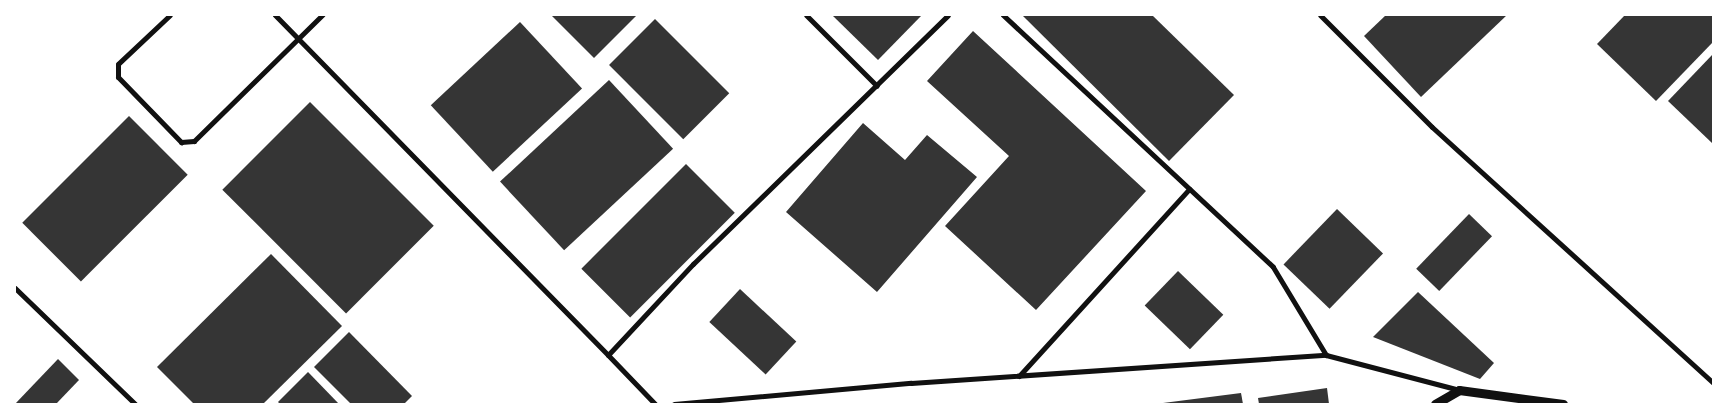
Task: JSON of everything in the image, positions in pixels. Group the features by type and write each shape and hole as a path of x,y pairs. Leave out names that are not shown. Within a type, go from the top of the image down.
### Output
{"street":[{"path":"170,15 118,64 118,77 181,142 194,141 322,15"},
{"path":"275,15 655,404"},
{"path":"806,15 876,86"},
{"path":"608,355 693,264 948,15"},
{"path":"1003,15 1273,267 1326,355"},
{"path":"1320,15 1432,127 1713,383"},
{"path":"1019,376 1189,189"},
{"path":"15,288 135,404"},
{"path":"674,404 1019,376 1326,355 1459,390 1563,404"},
{"path":"1435,404 1459,390"}],"building":[{"path":"551,15 637,15 594,58"},
{"path":"832,15 922,15 878,60"},
{"path":"1022,15 1152,15 1234,95 1169,161"},
{"path":"1386,15 1507,15 1421,97 1364,36"},
{"path":"1625,15 1713,15 1713,42 1656,101 1597,44"},
{"path":"655,19 729,93 683,139 609,65"},
{"path":"520,22 582,89 493,172 431,105"},
{"path":"973,31 1146,191 1036,310 945,226 1009,156 927,81"},
{"path":"1713,54 1713,141 1712,143 1668,101"},
{"path":"609,80 673,149 564,250 500,182"},
{"path":"310,102 434,226 346,313 222,190"},
{"path":"129,116 188,175 81,281 22,223"},
{"path":"863,123 905,160 927,135 977,177 877,292 786,212"},
{"path":"686,164 735,213 630,317 581,269"},
{"path":"1337,209 1383,253 1330,309 1284,264"},
{"path":"1469,214 1492,236 1439,291 1416,269"},
{"path":"271,254 342,326 263,404 194,404 157,367"},
{"path":"1178,271 1223,315 1190,349 1145,306"},
{"path":"740,289 796,342 766,374 709,322"},
{"path":"1418,292 1494,363 1480,379 1373,337"},
{"path":"349,332 412,396 404,404 351,404 314,367"},
{"path":"58,359 79,380 56,404 15,404"},
{"path":"308,372 339,404 280,404 278,402"},
{"path":"1327,388 1329,404 1259,404 1258,398"},
{"path":"1241,393 1243,404 1163,404 1163,403"}]}
